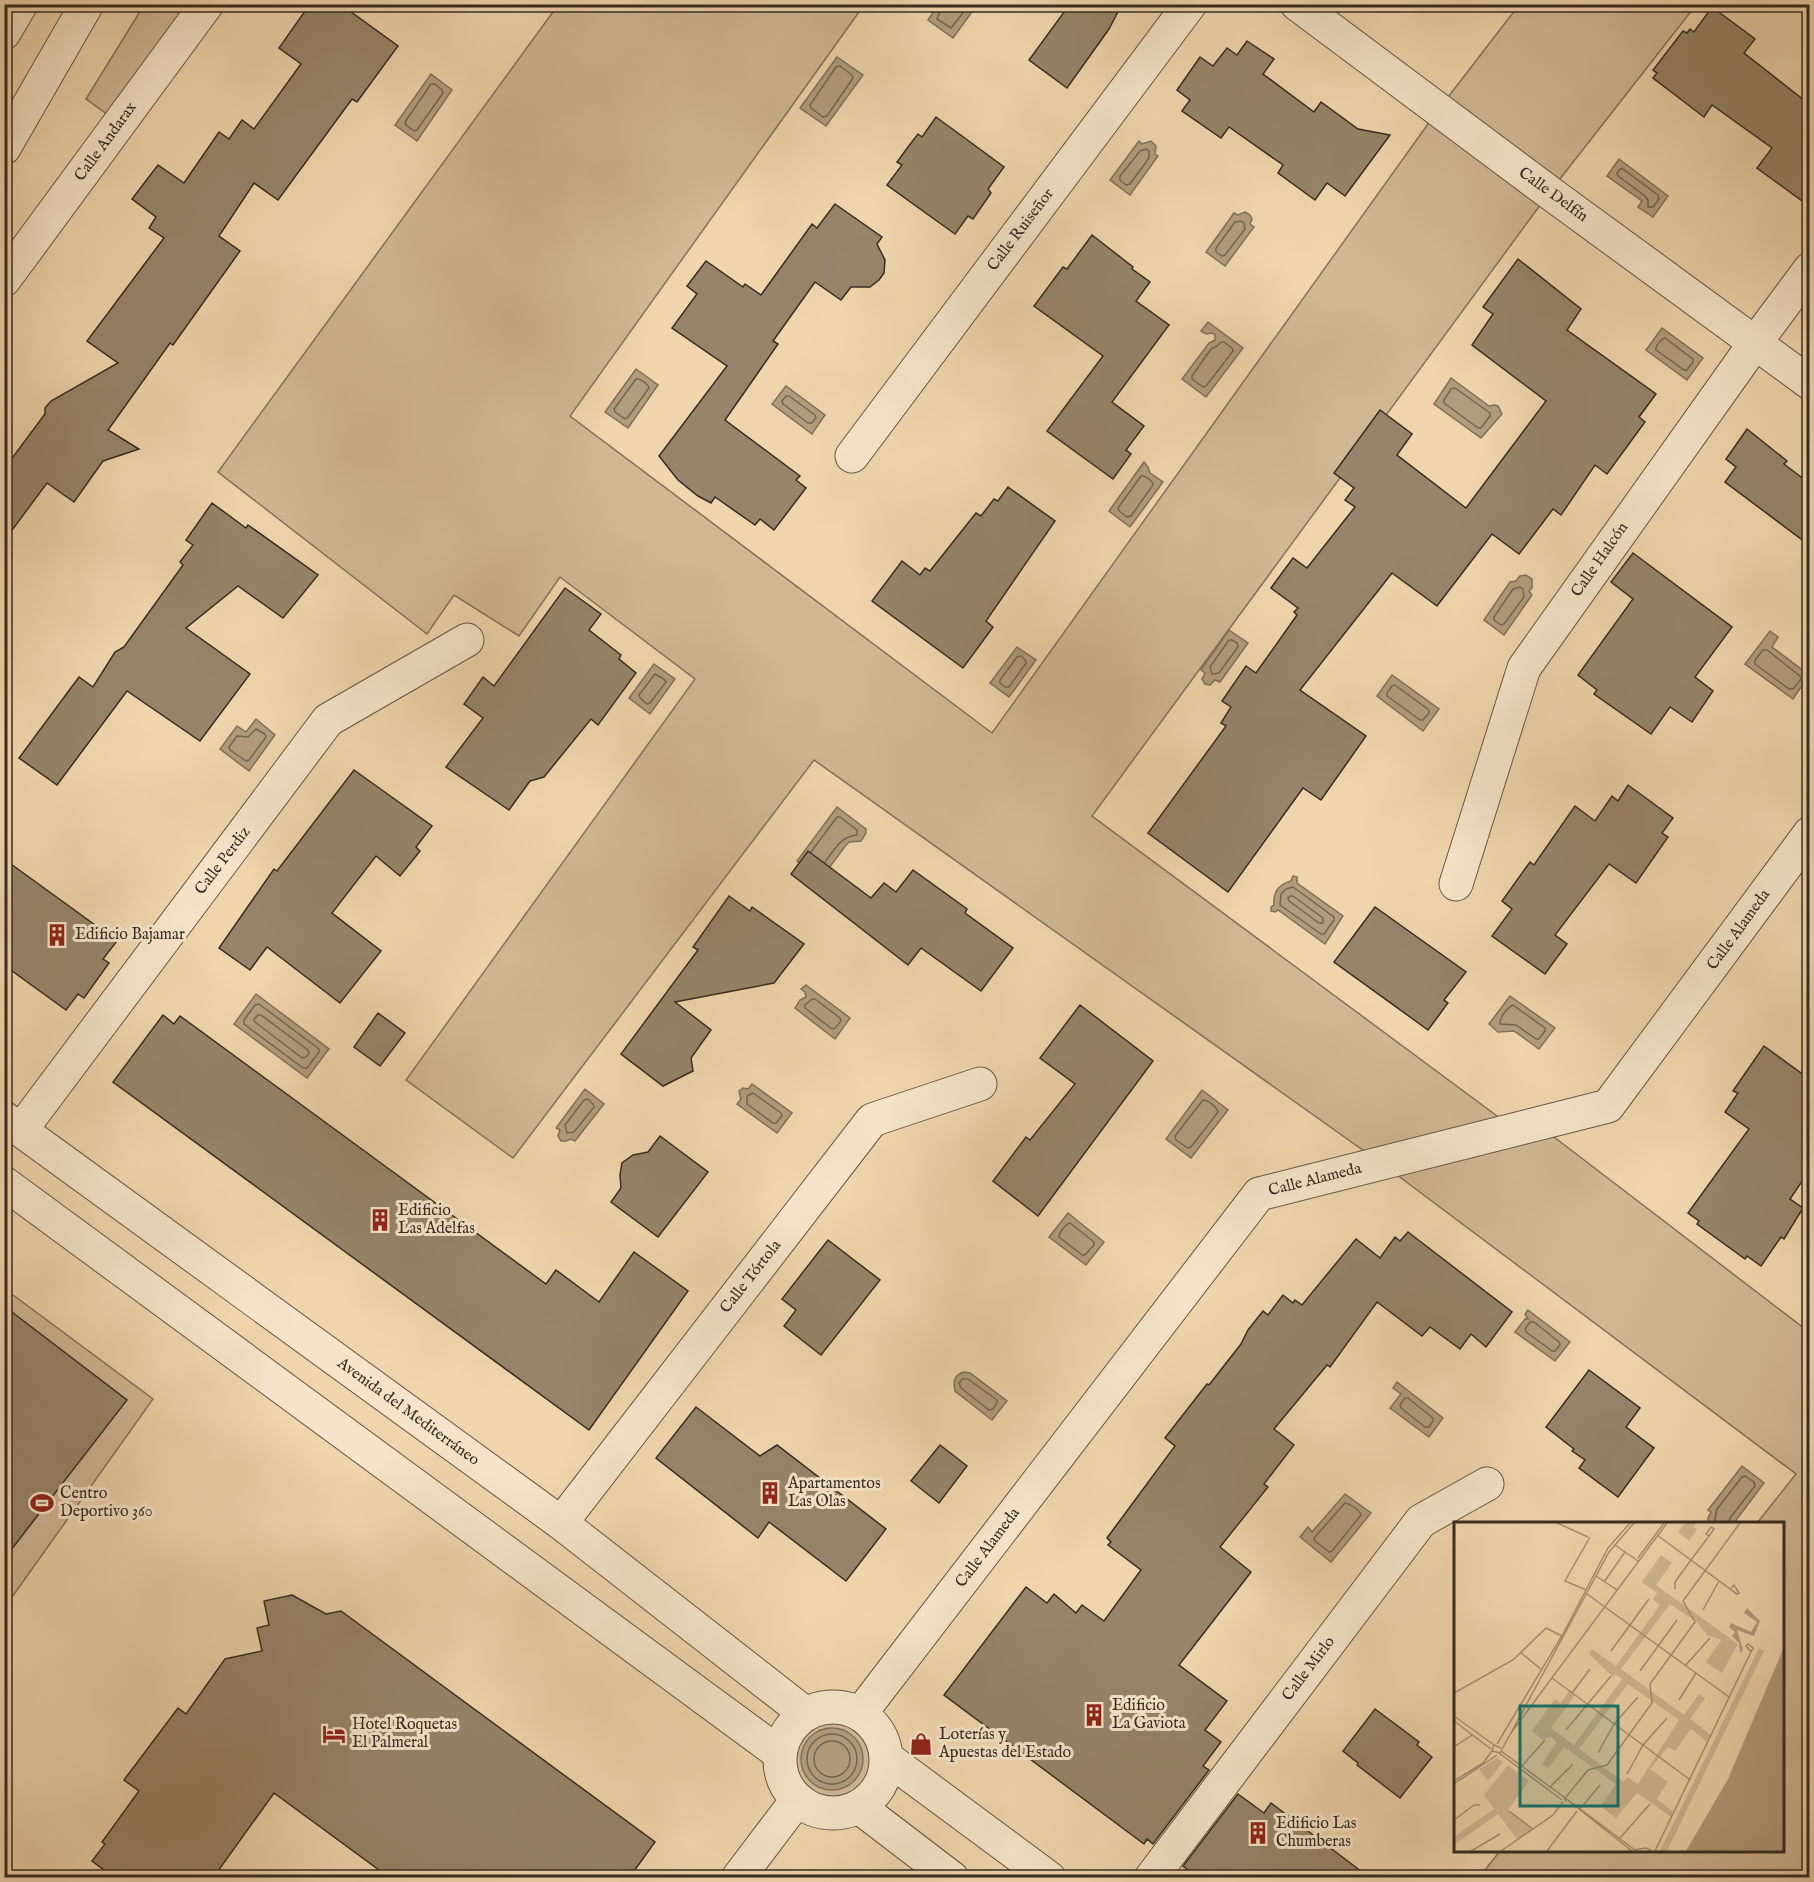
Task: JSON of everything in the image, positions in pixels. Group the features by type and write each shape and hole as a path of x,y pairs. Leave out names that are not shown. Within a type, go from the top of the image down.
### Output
{"street":[{"path":"4,33 21,4"},
{"path":"4,148 87,4"},
{"name":"Calle Andarax","path":"4,280 207,4"},
{"name":"Calle Ruiseñor","path":"852,456 1190,4"},
{"name":"Calle Delfín","path":"1297,4 1809,383"},
{"name":"Calle Halcón","path":"1456,884 1524,668 1809,269"},
{"name":"Calle Perdiz","path":"13,1124 328,720 467,640"},
{"name":"Calle Alameda","path":"860,1714 1259,1194 1608,1106 1809,834"},
{"name":"Calle Tórtola","path":"561,1523 872,1120 980,1084"},
{"name":"Avenida del Mediterráneo","path":"13,1124 561,1523 806,1714"},
{"path":"4,1183 779,1753"},
{"name":"Calle Mirlo","path":"1151,1878 1421,1521 1487,1484"},
{"path":"833,1707 860,1714 874,1726 883,1741 887,1758 880,1787 859,1807 843,1813 827,1814 811,1809 797,1800 786,1787 780,1771 779,1753 784,1738 793,1724 806,1714 819,1709 833,1707"},
{"path":"887,1758 1049,1878"},
{"path":"738,1878 797,1800"},
{"path":"859,1807 952,1878"}],"shaded area":[{"path":"144,5 190,5 111,117 86,99"},
{"path":"558,5 864,5 570,416 992,733 1438,110 1519,5 1696,5 1549,193 1092,816 1516,1130 1537,1124 1809,1332 1809,1877 1484,1878 1481,1875 1499,1852 1784,1852 1784,1522 1758,1522 1796,1474 1381,1163 814,760 513,1158 406,1080 695,679 560,577 519,636 454,595 427,634 218,472"},
{"name":"Centro Deportivo 360","path":"5,1289 153,1399 5,1607"},
{"path":"833,1716 858,1723 870,1735 877,1760 870,1785 858,1797 833,1804 808,1797 796,1785 789,1760 796,1735 808,1723"}],"water":[{"path":"938,5 977,5 953,38 928,20"},
{"path":"837,57 863,75 826,126 800,108"},
{"path":"431,74 452,90 417,141 395,125"},
{"path":"1139,141 1142,144 1151,141 1156,146 1155,154 1158,156 1130,195 1110,180"},
{"path":"1619,159 1668,196 1653,217 1638,207 1642,201 1607,176"},
{"path":"1245,212 1250,215 1252,219 1250,224 1254,227 1225,266 1206,252 1234,213 1238,215"},
{"path":"1208,322 1243,348 1206,397 1182,379 1209,343 1215,340 1215,335 1212,333 1206,334 1201,331"},
{"path":"1662,328 1703,358 1687,380 1646,350"},
{"path":"636,369 658,385 628,428 605,412"},
{"path":"1451,378 1489,406 1498,406 1502,414 1481,438 1434,404"},
{"path":"786,386 825,415 812,434 772,404"},
{"path":"1144,462 1150,473 1163,482 1130,527 1109,511"},
{"path":"1526,575 1532,579 1532,588 1529,591 1532,595 1504,635 1484,620 1510,582"},
{"path":"1229,630 1248,643 1220,682 1215,680 1210,685 1205,684 1202,679 1205,673 1201,670"},
{"path":"1770,631 1778,637 1772,647 1809,675 1793,699 1745,664"},
{"path":"1017,647 1036,660 1009,697 990,683"},
{"path":"654,664 675,679 650,714 629,698"},
{"path":"1392,675 1439,709 1423,731 1377,696"},
{"path":"256,719 275,735 249,771 220,749 237,726 246,732"},
{"path":"837,807 866,829 866,833 861,841 849,842 846,845 821,879 797,861"},
{"path":"1293,876 1297,877 1297,883 1343,916 1325,944 1278,910 1271,911 1277,890 1291,881"},
{"path":"806,985 850,1018 835,1039 795,1008 800,1000 806,997 805,992 801,989"},
{"path":"256,994 329,1049 307,1078 234,1024"},
{"path":"1510,996 1555,1028 1539,1049 1514,1031 1498,1032 1489,1024"},
{"path":"752,1084 792,1113 777,1133 737,1104 741,1099 739,1091 743,1088 748,1089"},
{"path":"585,1089 604,1104 575,1141 571,1139 561,1141 558,1136 560,1130 556,1128"},
{"path":"1202,1090 1228,1110 1191,1158 1166,1139"},
{"path":"1068,1213 1104,1242 1086,1265 1049,1237"},
{"path":"1528,1310 1570,1342 1555,1361 1515,1332 1525,1319 1528,1319 1525,1314"},
{"path":"964,1372 970,1373 1007,1401 992,1420 955,1391 955,1379"},
{"path":"1397,1382 1443,1418 1429,1437 1390,1408 1401,1394 1393,1388"},
{"path":"1742,1466 1764,1483 1735,1522 1708,1522 1711,1512 1708,1510"},
{"path":"1345,1494 1371,1513 1331,1562 1300,1537 1308,1527 1312,1532"},
{"path":"826,1728 838,1728 854,1737 861,1747 863,1759 861,1771 854,1781 838,1790 826,1790 815,1785 806,1776 801,1765 801,1753 806,1742 815,1733"}],"building":[{"path":"310,4 340,4 398,46 357,102 352,99 278,200 254,183 219,236 240,251 173,345 170,343 108,430 139,449 103,461 74,502 47,483 4,541 4,469 45,414 45,408 51,401 118,363 87,341 164,238 149,228 156,217 132,199 158,165 184,183 219,132 229,139 242,120 254,129 301,64 279,48"},
{"path":"1070,4 1122,4 1109,29 1067,88 1029,60"},
{"path":"1712,7 1755,39 1744,53 1809,104 1809,206 1757,168 1772,148 1712,105 1704,117 1653,78 1657,73 1653,70 1683,31 1687,33 1690,29 1694,32"},
{"path":"1247,41 1274,59 1263,74 1314,112 1321,102 1358,129 1390,135 1345,196 1327,183 1315,200 1278,173 1283,165 1229,127 1221,138 1182,111 1190,100 1177,90 1200,57 1213,66 1227,48 1237,55"},
{"path":"936,117 1004,167 988,189 991,193 973,219 968,216 955,234 887,185 902,165 897,162 918,134 922,137"},
{"path":"835,204 882,237 877,244 885,260 884,273 870,287 851,287 841,300 815,282 773,341 778,344 725,420 800,476 796,480 806,488 774,530 760,519 755,525 715,497 711,503 698,496 678,480 659,456 727,366 672,328 697,294 687,286 706,261 743,287 745,284 761,295 812,224 817,228"},
{"path":"1092,235 1150,282 1136,301 1169,325 1112,402 1144,426 1126,450 1131,454 1113,479 1047,431 1103,356 1034,306 1063,267 1067,269"},
{"path":"1518,259 1581,309 1567,330 1656,394 1639,417 1645,422 1607,474 1595,465 1561,515 1553,509 1519,554 1492,534 1437,606 1392,573 1300,690 1366,736 1321,800 1303,788 1228,892 1148,833 1226,726 1221,723 1231,707 1222,701 1246,666 1256,673 1297,615 1294,612 1298,608 1271,588 1293,558 1307,568 1355,507 1345,500 1354,488 1334,473 1380,410 1412,434 1397,455 1466,508 1546,401 1472,345 1493,314 1483,307"},
{"path":"1747,429 1787,461 1784,464 1809,483 1809,545 1725,482 1736,467 1726,459"},
{"path":"1008,487 1055,521 986,621 993,627 963,668 872,601 902,561 920,575 925,568 930,571 976,513 981,516 994,499 998,501"},
{"path":"212,503 246,528 248,525 318,575 283,618 238,586 186,628 250,674 200,741 127,691 57,785 19,758 79,677 93,687 115,652 124,647 183,565 180,562 193,545 186,540"},
{"path":"1633,553 1732,627 1695,677 1713,691 1692,722 1670,707 1651,734 1594,694 1597,690 1578,675 1633,599 1611,582"},
{"path":"565,588 601,614 589,630 621,655 619,659 636,673 598,725 591,719 544,777 530,781 509,810 446,767 483,718 464,704 483,677 494,686"},
{"path":"354,770 432,826 416,847 420,851 400,876 376,856 332,913 381,951 340,1003 267,947 250,970 219,948 274,869 277,871"},
{"path":"1628,785 1673,818 1662,833 1668,837 1636,883 1609,864 1555,935 1567,944 1545,974 1492,936 1512,909 1502,901 1530,862 1534,865 1575,806 1595,821 1612,796 1618,801"},
{"path":"808,851 871,898 884,883 896,892 913,870 967,909 965,913 1013,948 981,991 921,948 908,965 791,874"},
{"name":"Edificio Bajamar","path":"4,859 117,941 103,959 109,963 84,998 78,994 66,1010 4,965"},
{"path":"729,896 750,911 752,907 804,944 774,983 675,1002 711,1030 691,1058 693,1071 663,1086 621,1054 698,950 693,947"},
{"path":"1375,907 1466,972 1444,1000 1448,1003 1428,1030 1334,962"},
{"path":"1080,1005 1153,1061 1038,1216 993,1181 1026,1137 1030,1140 1075,1084 1040,1058"},
{"path":"378,1013 405,1033 380,1066 354,1047"},
{"name":"Edificio Las Adelfas","path":"163,1015 174,1024 180,1016 546,1284 556,1270 599,1302 634,1252 688,1291 589,1430 113,1082"},
{"path":"1764,1046 1809,1079 1809,1171 1790,1199 1803,1208 1784,1239 1781,1237 1761,1266 1747,1256 1745,1259 1697,1224 1699,1221 1688,1213 1749,1129 1725,1112 1738,1093 1733,1091"},
{"path":"660,1136 708,1172 658,1237 611,1202 621,1188 622,1163 633,1155 648,1152"},
{"path":"1408,1232 1512,1312 1486,1347 1471,1334 1460,1349 1430,1327 1422,1336 1377,1302 1330,1367 1327,1365 1274,1429 1294,1445 1264,1484 1268,1487 1220,1547 1251,1572 1179,1665 1227,1701 1205,1730 1221,1742 1203,1766 1209,1770 1153,1844 1147,1839 1144,1844 944,1695 1026,1587 1047,1603 1054,1594 1076,1613 1082,1605 1104,1621 1141,1570 1108,1545 1111,1542 1107,1538 1175,1446 1165,1438 1241,1344 1248,1330 1263,1311 1268,1315 1283,1295 1293,1303 1295,1300 1302,1305 1356,1239 1380,1258 1395,1237 1400,1241"},
{"path":"828,1240 880,1280 821,1355 784,1326 796,1310 782,1299"},
{"name":"Centro Deportivo 360","path":"4,1306 127,1400 4,1559"},
{"path":"1589,1370 1640,1408 1626,1427 1654,1448 1618,1497 1579,1468 1585,1460 1546,1427"},
{"name":"Apartamentos Las Olas","path":"696,1407 760,1456 777,1445 886,1529 846,1581 769,1522 758,1538 656,1458"},
{"path":"940,1445 967,1466 939,1503 911,1481"},
{"name":"Hotel Roquetas El Palmeral","path":"292,1595 326,1614 341,1611 655,1842 629,1878 390,1878 274,1793 213,1878 115,1878 92,1861 105,1844 102,1842 139,1791 124,1780 178,1708 186,1714 225,1659 262,1651 257,1628 269,1625 264,1601"},
{"path":"1375,1709 1419,1742 1417,1745 1432,1757 1400,1798 1357,1765 1358,1763 1343,1751"},
{"name":"Edificio Las Chumberas","path":"1238,1794 1264,1813 1271,1803 1370,1878 1198,1878 1183,1866"}],"place":[{"name":"Edificio Bajamar","path":"57,935"},
{"name":"Edificio Las Adelfas","path":"380,1220"},
{"name":"Apartamentos Las Olas","path":"770,1493"},
{"name":"Centro Deportivo 360","path":"42,1503"},
{"name":"Edificio La Gaviota","path":"1094,1715"},
{"name":"Hotel Roquetas El Palmeral","path":"334,1734"},
{"name":"Loterías y Apuestas del Estado","path":"921,1744"},
{"name":"Edificio Las Chumberas","path":"1258,1833"}]}
